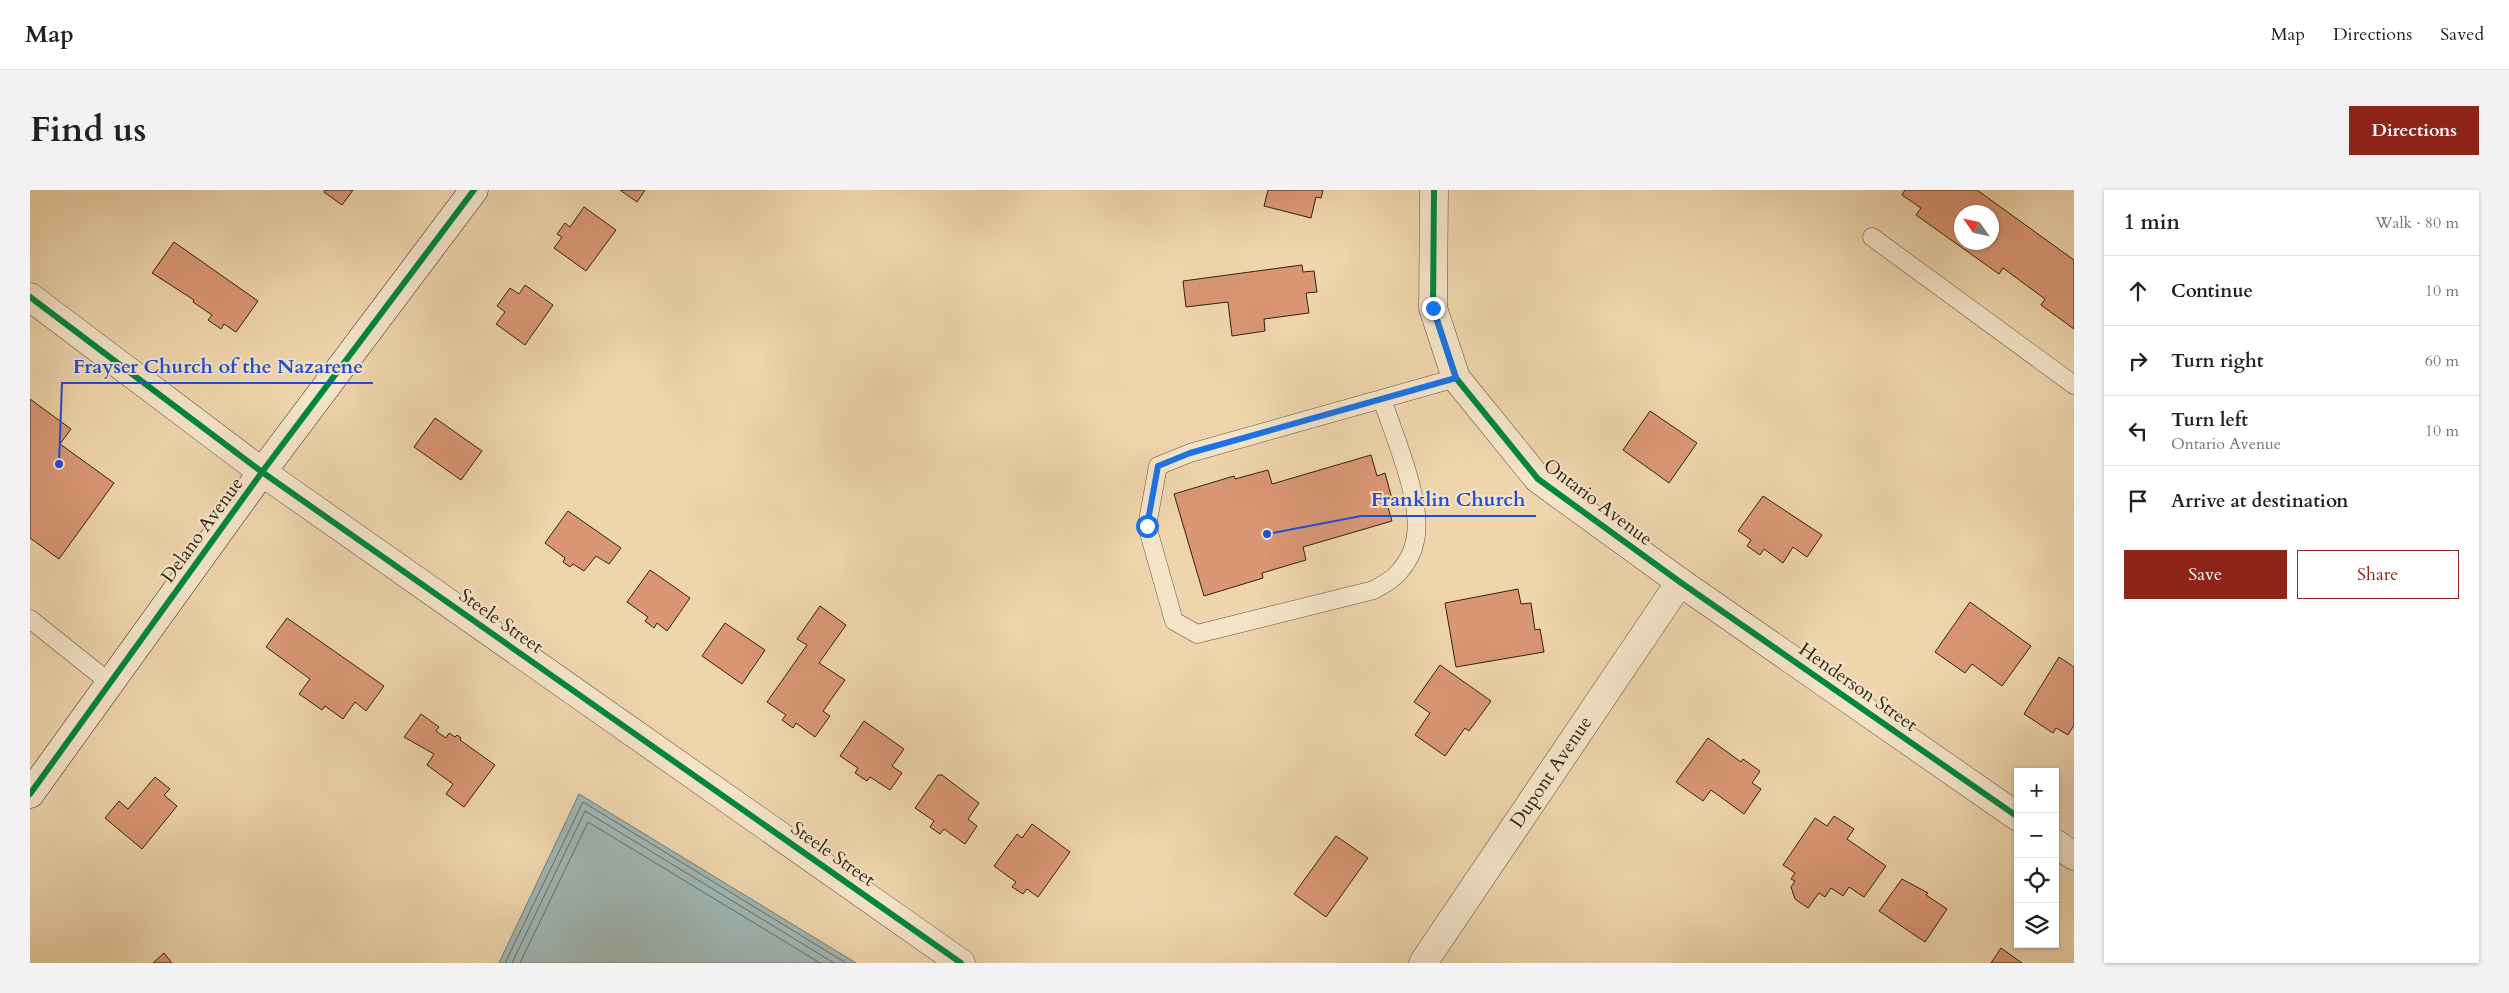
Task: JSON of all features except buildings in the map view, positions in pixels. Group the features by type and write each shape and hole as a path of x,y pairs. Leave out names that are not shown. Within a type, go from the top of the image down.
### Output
{"street":[{"name":"Delano Avenue","path":"30,794 262,472 474,190"},
{"name":"Ontario Avenue","path":"1434,190 1433,308 1456,378 1538,479 1680,582"},
{"name":"Steele Street","path":"34,307 262,472 961,963"},
{"name":"Henderson Street","path":"1680,582 2014,814"},
{"name":"Dupont Avenue","path":"1423,963 1680,582"},
{"path":"2059,846 2074,856"}],"lane":[{"path":"1872,237 2074,385"},
{"path":"1382,399 1408,474 1416,515 1415,541 1398,574 1374,590 1197,634 1174,621 1147,526 1158,466 1190,453 1456,378"},
{"path":"30,619 110,683"}],"water":[{"path":"579,794 856,963 499,963"}],"cycle path":[{"path":"30,794 262,472 474,190"},
{"path":"1434,190 1433,308 1456,378 1538,479 1680,582 2014,814"},
{"path":"30,297 262,472 961,963"}],"place":[{"name":"Frayser Church of the Nazarene","path":"59,464"},
{"name":"Franklin Church","path":"1267,534"}],"route":[{"path":"1147,526 1158,466 1190,453 1456,378 1433,308"}]}
